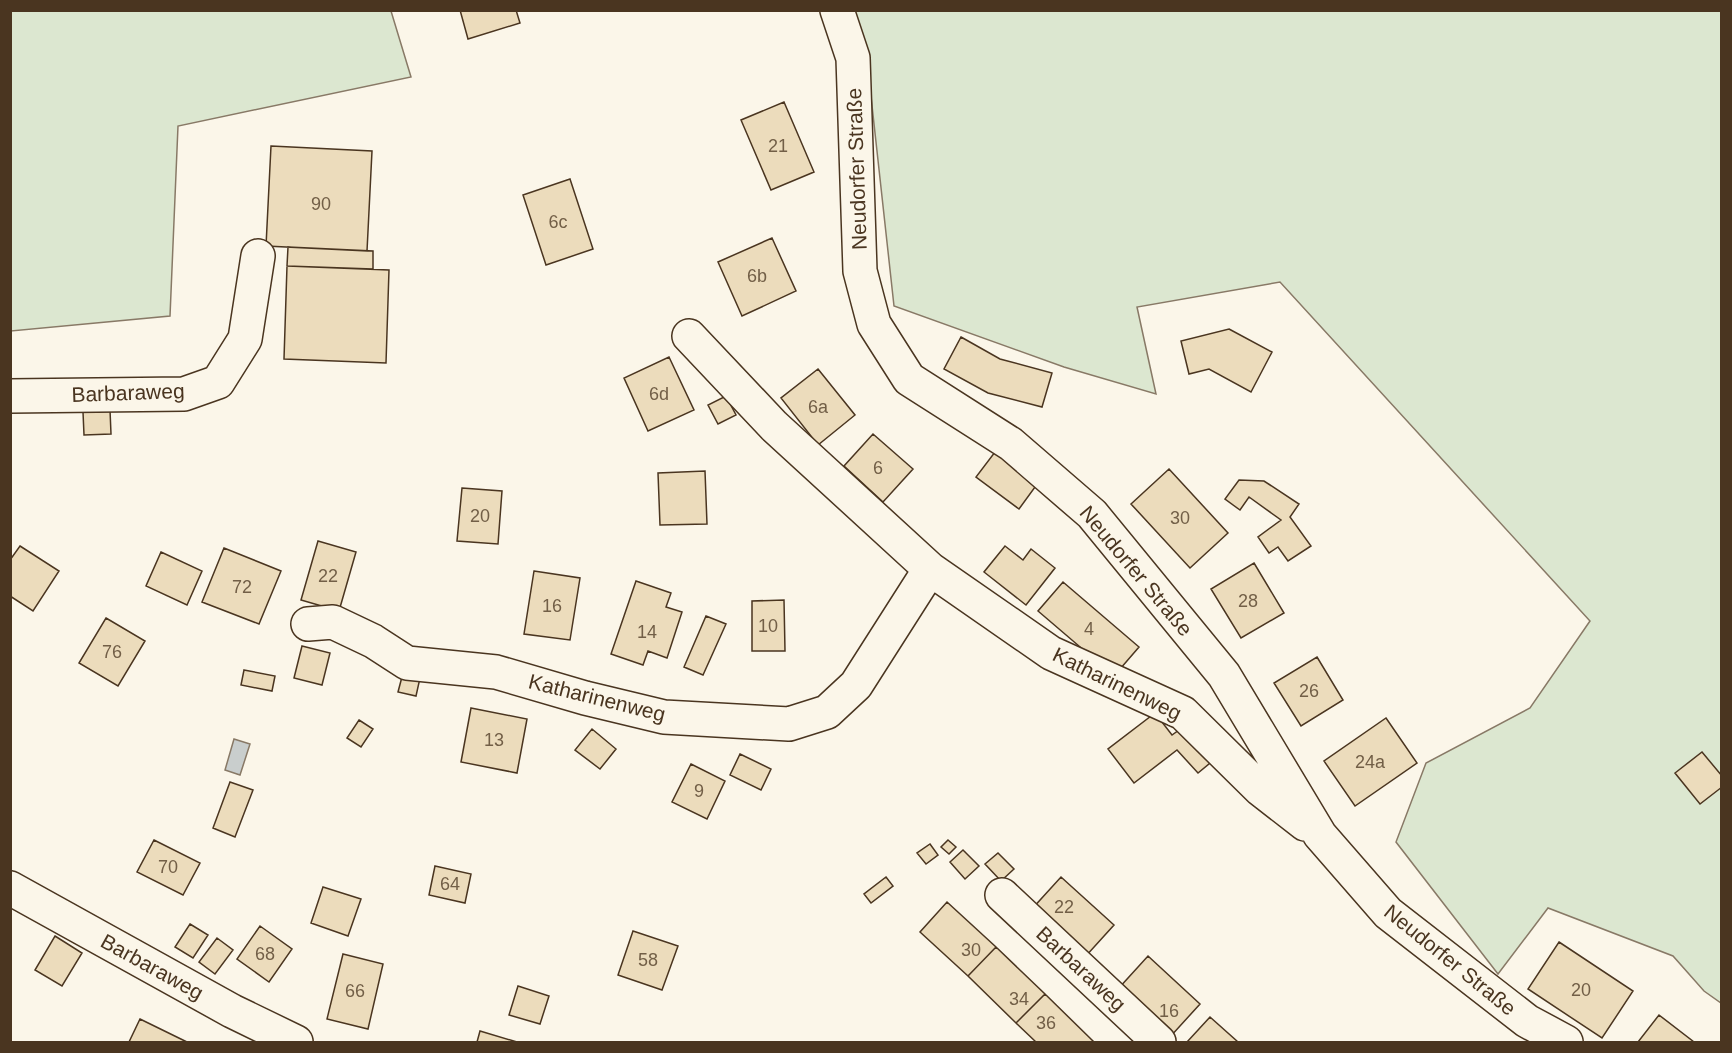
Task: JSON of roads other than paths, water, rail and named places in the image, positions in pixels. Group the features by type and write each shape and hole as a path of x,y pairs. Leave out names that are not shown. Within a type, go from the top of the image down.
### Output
{"street":[{"name":"Neudorfer Straße","path":"837,10 853,58 860,271 874,324 909,379 1011,444 1092,514 1224,675 1320,836 1388,913 1527,1021 1566,1042"},
{"name":"Barbaraweg","path":"10,396 184,393 218,382 245,339 258,256"},
{"name":"Katharinenweg","path":"689,336 774,426 930,569 1052,653 1183,713 1260,789 1320,836"},
{"name":"Katharinenweg","path":"308,624 333,622 373,641 407,663 496,672 585,698 664,717 789,724 826,712 856,685 930,569"},
{"name":"Barbaraweg","path":"10,888 232,1011 296,1042"},
{"name":"Barbaraweg","path":"1002,895 1159,1042"}]}
